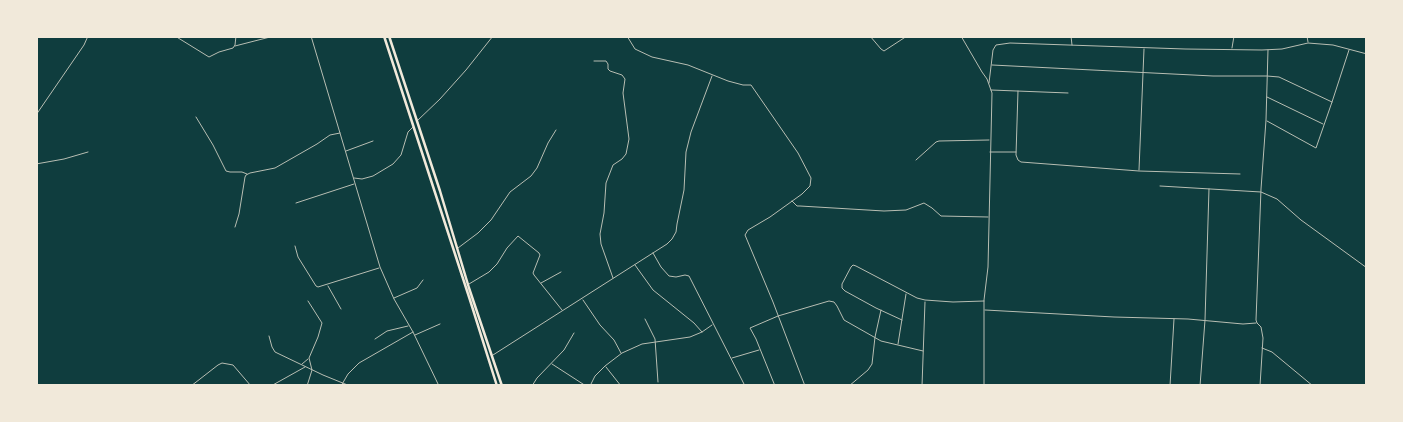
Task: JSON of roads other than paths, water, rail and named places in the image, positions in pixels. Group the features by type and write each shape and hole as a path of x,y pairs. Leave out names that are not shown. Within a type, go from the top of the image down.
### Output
{"highway":[{"path":"384,36 497,386"},
{"path":"389,36 502,386"}],"street":[{"path":"36,115 84,45 88,36"},
{"path":"175,36 209,57 234,46 274,36"},
{"path":"234,46 236,36"},
{"path":"311,36 380,267 394,299 439,386"},
{"path":"417,122 466,70 493,36"},
{"path":"627,36 632,46 641,53 665,61 688,65 743,86 751,85 798,153 811,178 810,186 770,217 748,230 745,235 805,386"},
{"path":"870,36 884,50 908,36"},
{"path":"960,36 989,83 991,90 988,267 984,301 984,386"},
{"path":"1071,36 1072,45"},
{"path":"1232,49 1234,36"},
{"path":"1307,36 1308,43"},
{"path":"989,83 993,50 996,45 1010,43 1232,49 1282,49 1308,43 1333,45 1367,54"},
{"path":"1139,171 1144,48"},
{"path":"1260,386 1263,332 1256,320 1268,49"},
{"path":"1266,120 1316,148 1350,49"},
{"path":"594,61 606,61 610,71 622,75 625,79 624,94 629,139 626,154 613,165 606,183 600,240 613,278"},
{"path":"991,65 1214,76 1279,77 1332,102"},
{"path":"492,356 667,244 676,232 684,190 686,152 691,132 713,75"},
{"path":"991,90 1068,94"},
{"path":"1018,91 1016,152 1018,160 1021,162 1139,171 1240,174"},
{"path":"1267,97 1324,125"},
{"path":"196,117 228,172 248,174 275,168 330,135 340,132"},
{"path":"353,178 362,179 373,176 393,164 403,150 406,136 413,126"},
{"path":"458,248 478,233 491,220 510,192 531,176 556,130"},
{"path":"916,160 939,141 990,140"},
{"path":"346,152 373,142"},
{"path":"36,163 64,159 88,152"},
{"path":"990,152 1016,152"},
{"path":"235,227 245,177 248,174"},
{"path":"296,203 355,184"},
{"path":"1160,186 1261,192 1277,199 1301,220 1367,268"},
{"path":"1200,386 1205,320 1209,189"},
{"path":"792,201 797,206 884,211 906,210 924,203 941,216 989,217"},
{"path":"468,284 489,272 518,236 539,253 534,272 540,283 563,311"},
{"path":"295,246 298,256 318,287 380,267"},
{"path":"652,252 669,276 689,276 745,386"},
{"path":"635,264 653,290 680,310 702,332"},
{"path":"902,320 880,310 842,288 842,284 853,266 906,294 925,300 953,302 984,301"},
{"path":"540,283 562,272"},
{"path":"394,299 417,288 423,280"},
{"path":"328,285 341,309"},
{"path":"898,345 906,294"},
{"path":"582,299 622,353"},
{"path":"775,386 750,328 778,316 829,300 837,306 844,320 881,341 923,351"},
{"path":"922,386 925,300"},
{"path":"301,365 309,358 322,323 308,301"},
{"path":"849,386 870,367 873,359 880,310"},
{"path":"984,310 1114,317 1174,318 1243,324 1257,323"},
{"path":"1170,386 1174,318"},
{"path":"645,320 654,336 658,382"},
{"path":"414,336 440,324"},
{"path":"590,386 595,376 622,353 642,344 690,337 713,325"},
{"path":"375,339 387,332 409,326"},
{"path":"341,386 348,374 358,363 412,332"},
{"path":"532,386 537,378 564,350 574,333"},
{"path":"269,336 273,350 305,367 350,386"},
{"path":"1262,348 1272,352 1313,386"},
{"path":"731,358 760,349"},
{"path":"307,386 312,370 309,358"},
{"path":"191,386 222,363 233,365 251,386"},
{"path":"552,364 586,386"},
{"path":"605,366 621,386"},
{"path":"271,386 305,367"}]}
